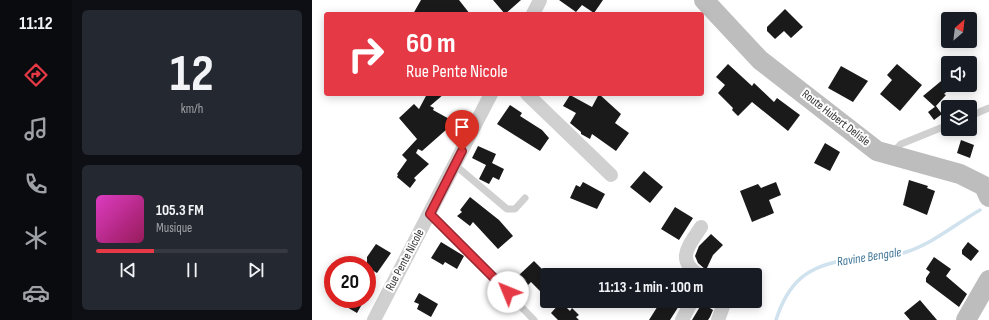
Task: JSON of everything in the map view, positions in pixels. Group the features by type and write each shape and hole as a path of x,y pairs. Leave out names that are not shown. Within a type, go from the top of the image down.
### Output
{"main road":[{"name":"Route Hubert Delisle","path":"707,1 760,60 877,151 890,156 960,174 984,186 989,197"},
{"path":"966,320 989,280"}],"street":[{"path":"534,12 540,0"},
{"name":"Rue Pente Nicole","path":"374,320 490,96"},
{"path":"529,96 611,175"},
{"path":"690,268 685,261 687,249 700,227"},
{"path":"682,320 688,308"},
{"path":"718,320 722,308"}],"lane":[{"path":"977,113 989,108"},
{"path":"890,156 901,144 941,128"},
{"path":"454,165 507,209 515,209 525,198"},
{"path":"430,214 534,320"}],"building":[{"path":"421,0 459,0 468,12 414,12"},
{"path":"493,0 521,0 507,12 503,12"},
{"path":"559,0 603,0 595,12 582,5 576,12"},
{"path":"785,9 803,27 791,38 784,31 775,39 767,31 767,27"},
{"path":"728,64 752,86 754,83 774,102 777,98 800,115 788,131 752,102 738,116 732,110 733,108 718,93 725,85 716,77"},
{"path":"897,64 922,85 900,111 880,94 892,80 887,75"},
{"path":"841,66 868,81 853,102 828,88"},
{"path":"941,81 941,92 946,92 944,94 946,95 935,107 923,96"},
{"path":"426,96 442,96 430,106 434,108 433,110 453,121 448,130 447,129 422,151 418,149 416,153 429,164 414,178 416,180 410,188 397,177 397,174 407,160 402,155 417,139 399,118 414,104 419,109"},
{"path":"569,96 572,96 592,107 598,96 601,96 621,114 615,123 629,133 616,151 592,134 590,139 581,134 581,132 570,123 576,113 563,106"},
{"path":"510,105 522,113 520,116 542,130 549,138 540,151 497,124"},
{"path":"936,106 941,115 934,120 928,112"},
{"path":"961,140 974,145 970,158 957,153"},
{"path":"825,143 840,152 830,171 814,163"},
{"path":"478,146 496,154 492,163 504,169 499,180 493,177 489,184 479,179 486,165 472,158"},
{"path":"644,171 663,187 650,203 630,187"},
{"path":"909,180 928,186 927,188 935,191 927,215 903,205"},
{"path":"583,182 605,194 597,209 570,198 576,185 580,187"},
{"path":"776,182 781,195 769,200 774,213 752,222 740,191 758,184 761,188"},
{"path":"470,197 499,220 513,236 498,249 473,222 470,226 457,216 462,212 460,210"},
{"path":"675,207 693,218 679,240 661,229"},
{"path":"711,234 723,245 713,255 707,268 704,268 698,263 695,256 699,246"},
{"path":"441,242 464,256 457,269 445,262 443,265 431,258"},
{"path":"968,242 979,251 971,261 962,254 962,250"},
{"path":"376,244 391,253 377,273 376,256 368,256"},
{"path":"934,257 951,269 946,276 967,294 959,307 926,282 926,278 930,272 926,269"},
{"path":"534,261 541,268 540,291 531,282 528,285 519,275"},
{"path":"419,293 438,304 431,317 417,309 419,304 414,302"},
{"path":"920,300 937,320 910,320 904,313"},
{"path":"348,308 360,308 357,313"},
{"path":"556,308 567,308 570,311 572,308 579,315 576,317 579,320 558,320 551,313"},
{"path":"657,308 678,308 670,320 649,320"},
{"path":"699,308 710,308 713,310 708,320 692,320"}],"waterway":[{"name":"Ravine Bengale","path":"776,320 787,295 794,286 811,271 834,262 864,260 884,255 901,254 933,240 980,210"}],"route":[{"path":"462,151 430,214 508,292"}]}
